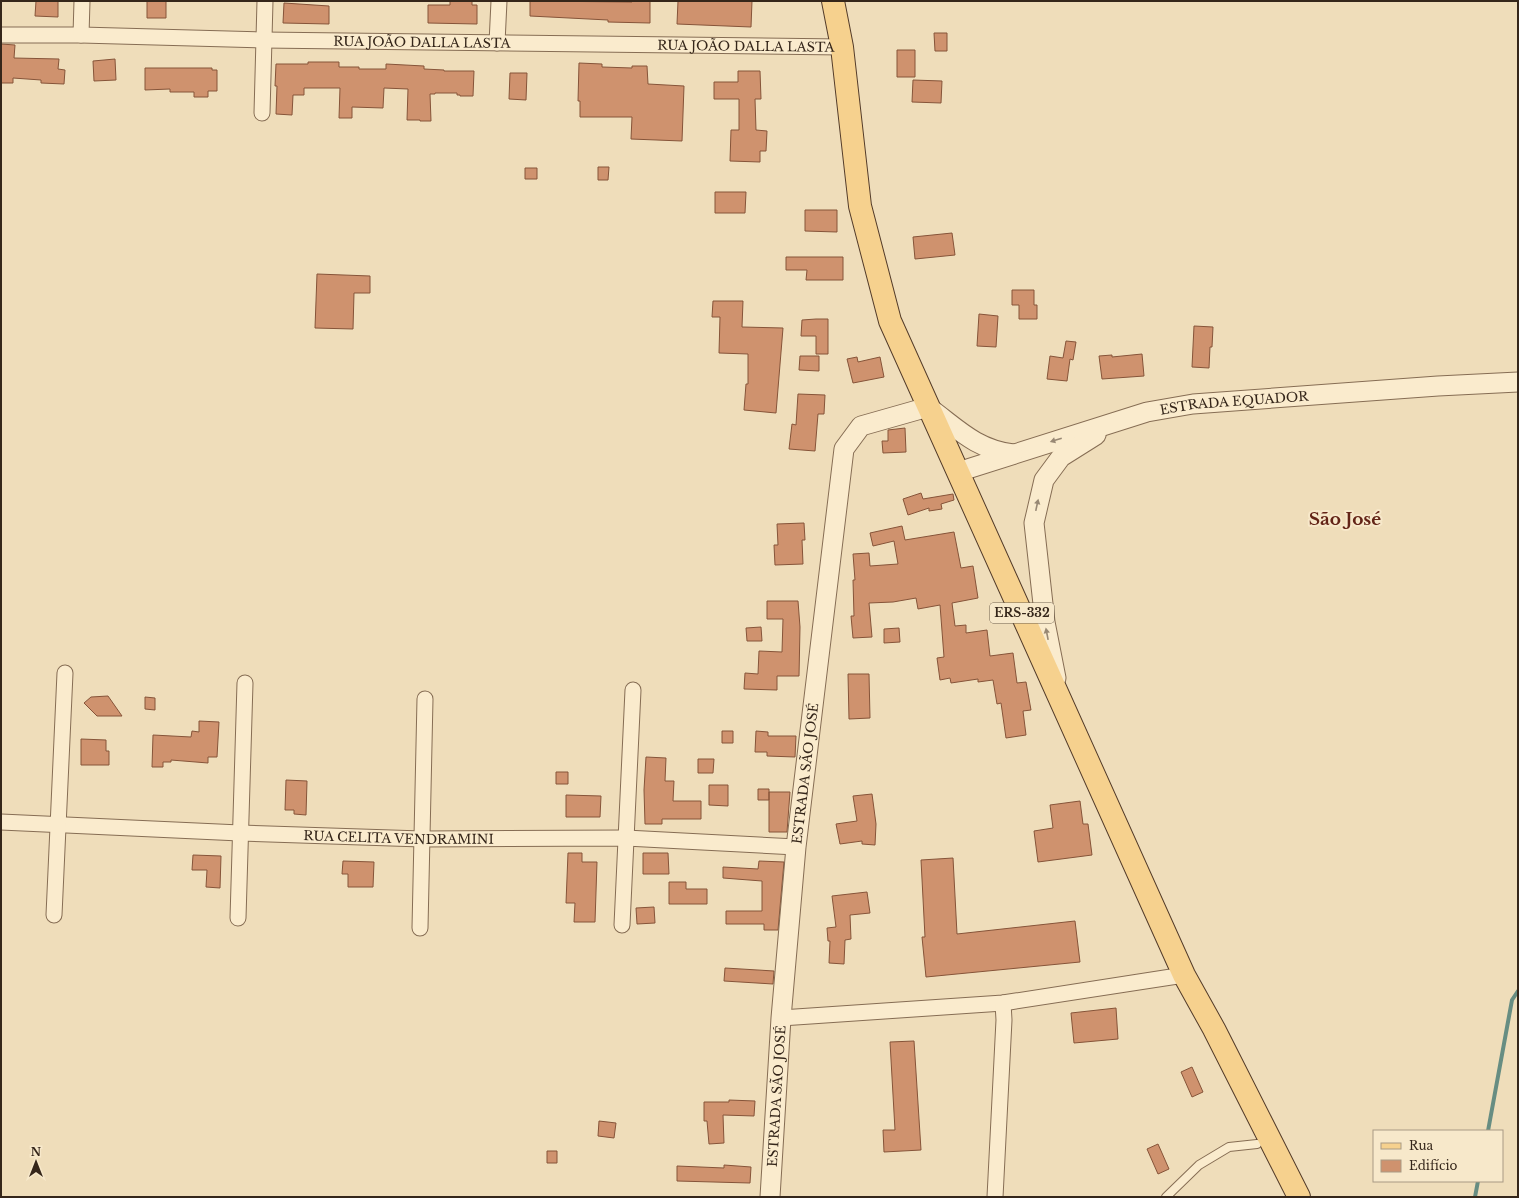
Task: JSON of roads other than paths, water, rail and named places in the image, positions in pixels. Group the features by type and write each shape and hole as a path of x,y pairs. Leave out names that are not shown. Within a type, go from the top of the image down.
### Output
{"main road":[{"name":"ERS-332","path":"833,1 842,47 860,206 890,321 1184,975 1214,1029 1299,1197"}],"street":[{"path":"81,35 82,1"},
{"path":"262,113 265,1"},
{"path":"496,43 499,1"},
{"name":"RUA JOÃO DALLA LASTA","path":"1,35 81,35 264,40 842,47"},
{"name":"ESTRADA EQUADOR","path":"958,472 1147,412 1193,404 1438,386 1518,382"},
{"path":"928,407 971,440 988,449 1013,454"},
{"name":"ESTRADA SÃO JOSÉ","path":"770,1197 781,1018 796,847 844,449 861,426 928,407"},
{"path":"1061,700 1045,622 1034,523 1044,480 1061,457 1098,434 1147,412"},
{"path":"54,915 65,673"},
{"path":"238,918 245,684"},
{"path":"622,925 633,690"},
{"path":"420,928 425,699"},
{"name":"RUA CELITA VENDRAMINI","path":"1,822 240,833 422,839 626,838 796,847"},
{"path":"781,1018 1003,1003 1184,975"},
{"path":"995,1197 1004,1020 1003,1003"}],"lane":[{"path":"1166,1197 1199,1165 1229,1147 1257,1144"}],"waterway":[{"path":"1488,1130 1512,1000 1518,991"},
{"path":"1475,1197 1478,1182"}],"district":[{"name":"São José","path":"1345,519"}]}
